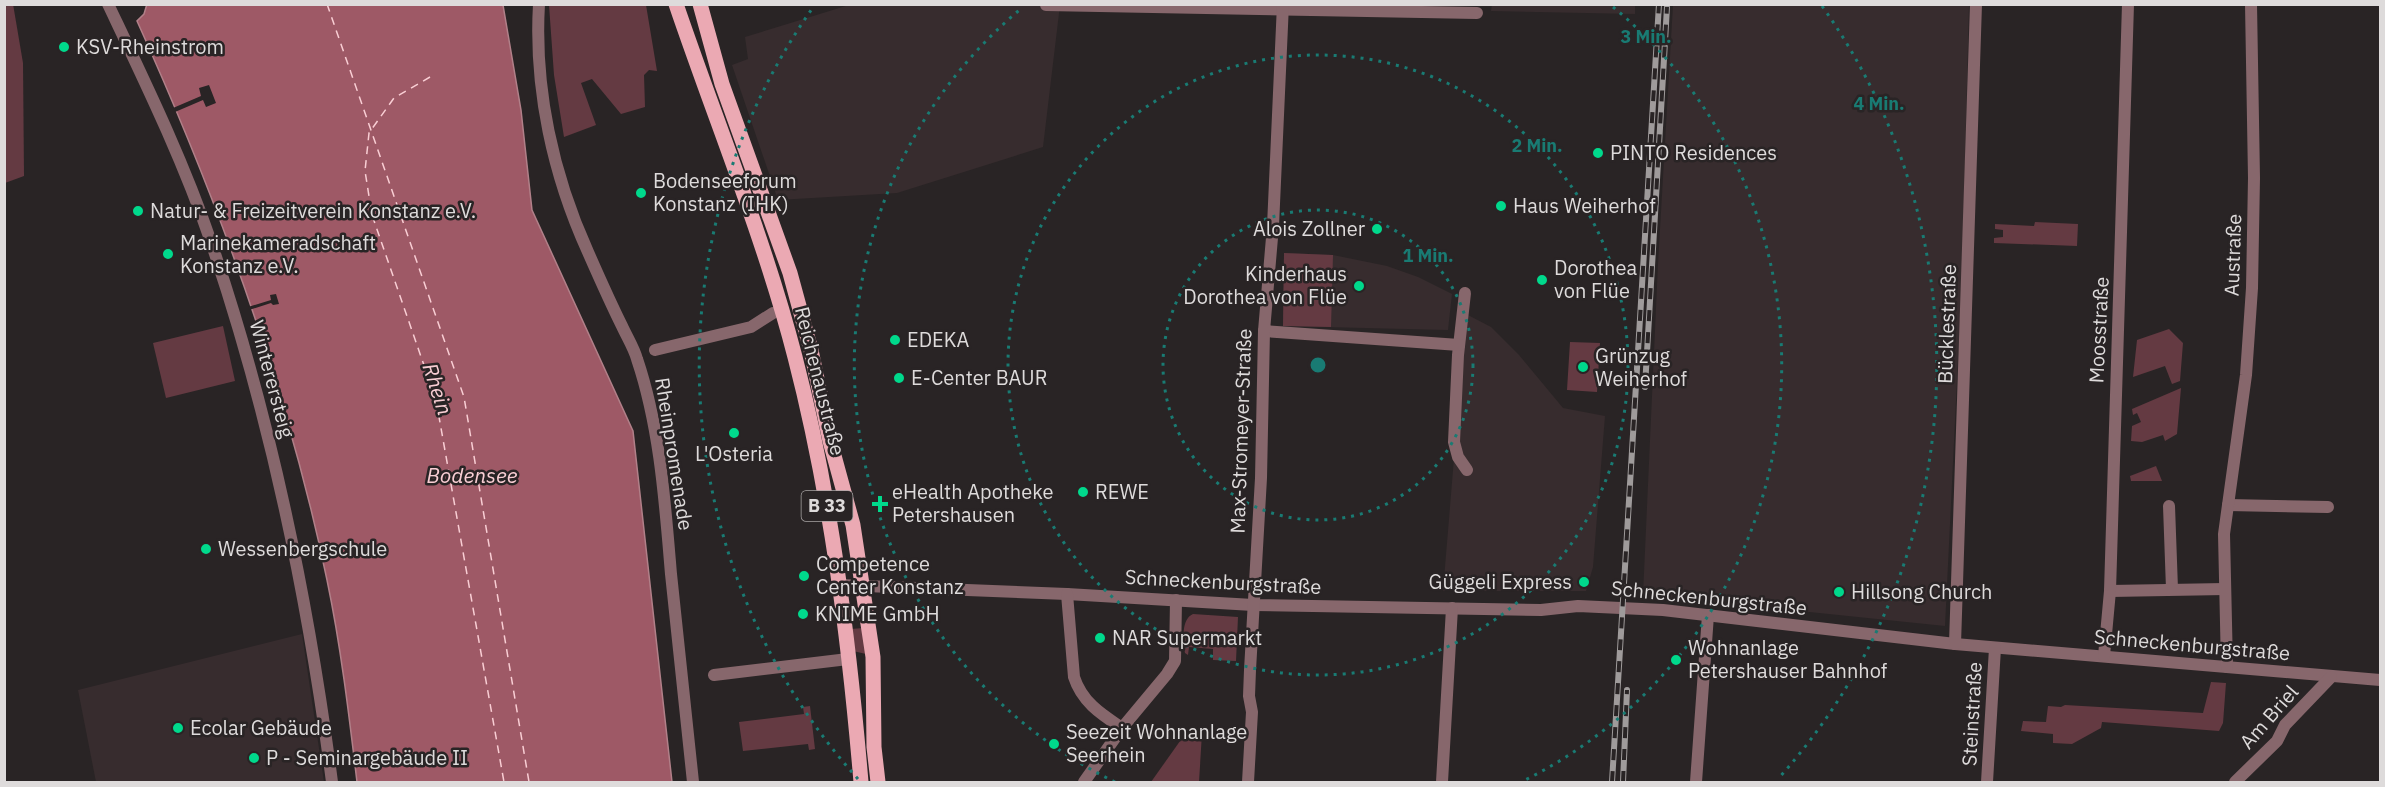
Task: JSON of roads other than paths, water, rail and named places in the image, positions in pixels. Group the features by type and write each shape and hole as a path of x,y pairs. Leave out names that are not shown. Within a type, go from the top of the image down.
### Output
{"main road":[{"name":"Reichenaustraße","path":"675,4 750,213 794,355 817,450 840,585 861,783"},
{"name":"Reichenaustraße","path":"700,4 722,84 790,273 811,350 830,441 853,525 864,585 874,671 874,747 878,783"},
{"path":"848,659 855,658 864,662 874,671"}],"street":[{"name":"Winterersteig","path":"108,4 161,116 210,240 234,314 281,488 303,586 332,783"},
{"name":"Rheinpromenade","path":"539,4 537,31 545,113 555,164 567,202 587,250 637,358 653,422 670,553 693,783"},
{"name":"Bücklestraße","path":"1955,644 1976,4"},
{"name":"Moosstraße","path":"2104,656 2110,591 2128,4"},
{"name":"Austraße","path":"2227,667 2224,534 2246,375 2252,288 2254,178 2251,4"},
{"path":"1046,5 1283,6 1477,13"},
{"name":"Max-Stromeyer-Straße","path":"1248,783 1252,712 1249,696 1252,605 1261,478 1264,331 1273,226 1283,6"},
{"path":"1465,293 1459,345 1454,442 1458,457 1467,470"},
{"name":"Reichenaustraße","path":"655,350 751,327 773,313"},
{"path":"1264,331 1459,345"},
{"path":"2228,505 2328,507"},
{"path":"2169,506 2172,590"},
{"name":"Schneckenburgstraße","path":"840,585 1067,594 1252,605 1541,610 1596,606 1708,615 1995,648 2380,680"},
{"path":"2110,591 2225,589"},
{"path":"1067,594 1074,677 1078,690 1101,714 1122,728"},
{"path":"1084,783 1122,728 1175,661 1176,600"},
{"path":"1442,783 1452,608"},
{"path":"1696,783 1708,615"},
{"name":"Steinstraße","path":"1988,783 1995,648"},
{"path":"714,675 848,659"},
{"name":"Am Briel","path":"2235,783 2277,741 2285,725 2331,677"}],"water":[{"name":"Bodensee","path":"147,4 503,5 521,110 532,210 633,431 672,782 357,782 332,605 311,508 292,436 271,366 222,226 167,88 137,21 144,14"}],"railway":[{"path":"1612,782 1659,4"},
{"path":"1645,387 1667,7"},
{"path":"1623,782 1627,690"}],"place":[{"name":"KSV-Rheinstrom","path":"64,47"},
{"name":"PINTO Residences","path":"1598,153"},
{"name":"Bodenseeforum Konstanz (IHK)","path":"641,193"},
{"name":"Haus Weiherhof","path":"1501,206"},
{"name":"Natur- & Freizeitverein Konstanz e.V.","path":"138,211"},
{"name":"Alois Zollner","path":"1377,229"},
{"name":"Marinekameradschaft Konstanz e.V.","path":"168,254"},
{"name":"Dorothea von Flüe","path":"1542,280"},
{"name":"Kinderhaus Dorothea von Flüe","path":"1359,286"},
{"name":"EDEKA","path":"895,340"},
{"name":"Grünzug Weiherhof","path":"1583,367"},
{"name":"E-Center BAUR","path":"899,378"},
{"name":"L'Osteria","path":"734,433"},
{"name":"REWE","path":"1083,492"},
{"name":"eHealth Apotheke Petershausen","path":"880,504"},
{"name":"Wessenbergschule","path":"206,549"},
{"name":"Competence Center Konstanz","path":"804,576"},
{"name":"Güggeli Express","path":"1584,582"},
{"name":"Hillsong Church","path":"1839,592"},
{"name":"KNIME GmbH","path":"803,614"},
{"name":"NAR Supermarkt","path":"1100,638"},
{"name":"Wohnanlage Petershauser Bahnhof","path":"1676,660"},
{"name":"Ecolar Gebäude","path":"178,728"},
{"name":"Seezeit Wohnanlage Seerhein","path":"1054,744"},
{"name":"P - Seminargebäude II","path":"254,758"}],"water label":[{"name":"Rhein","path":"437,389"}]}
